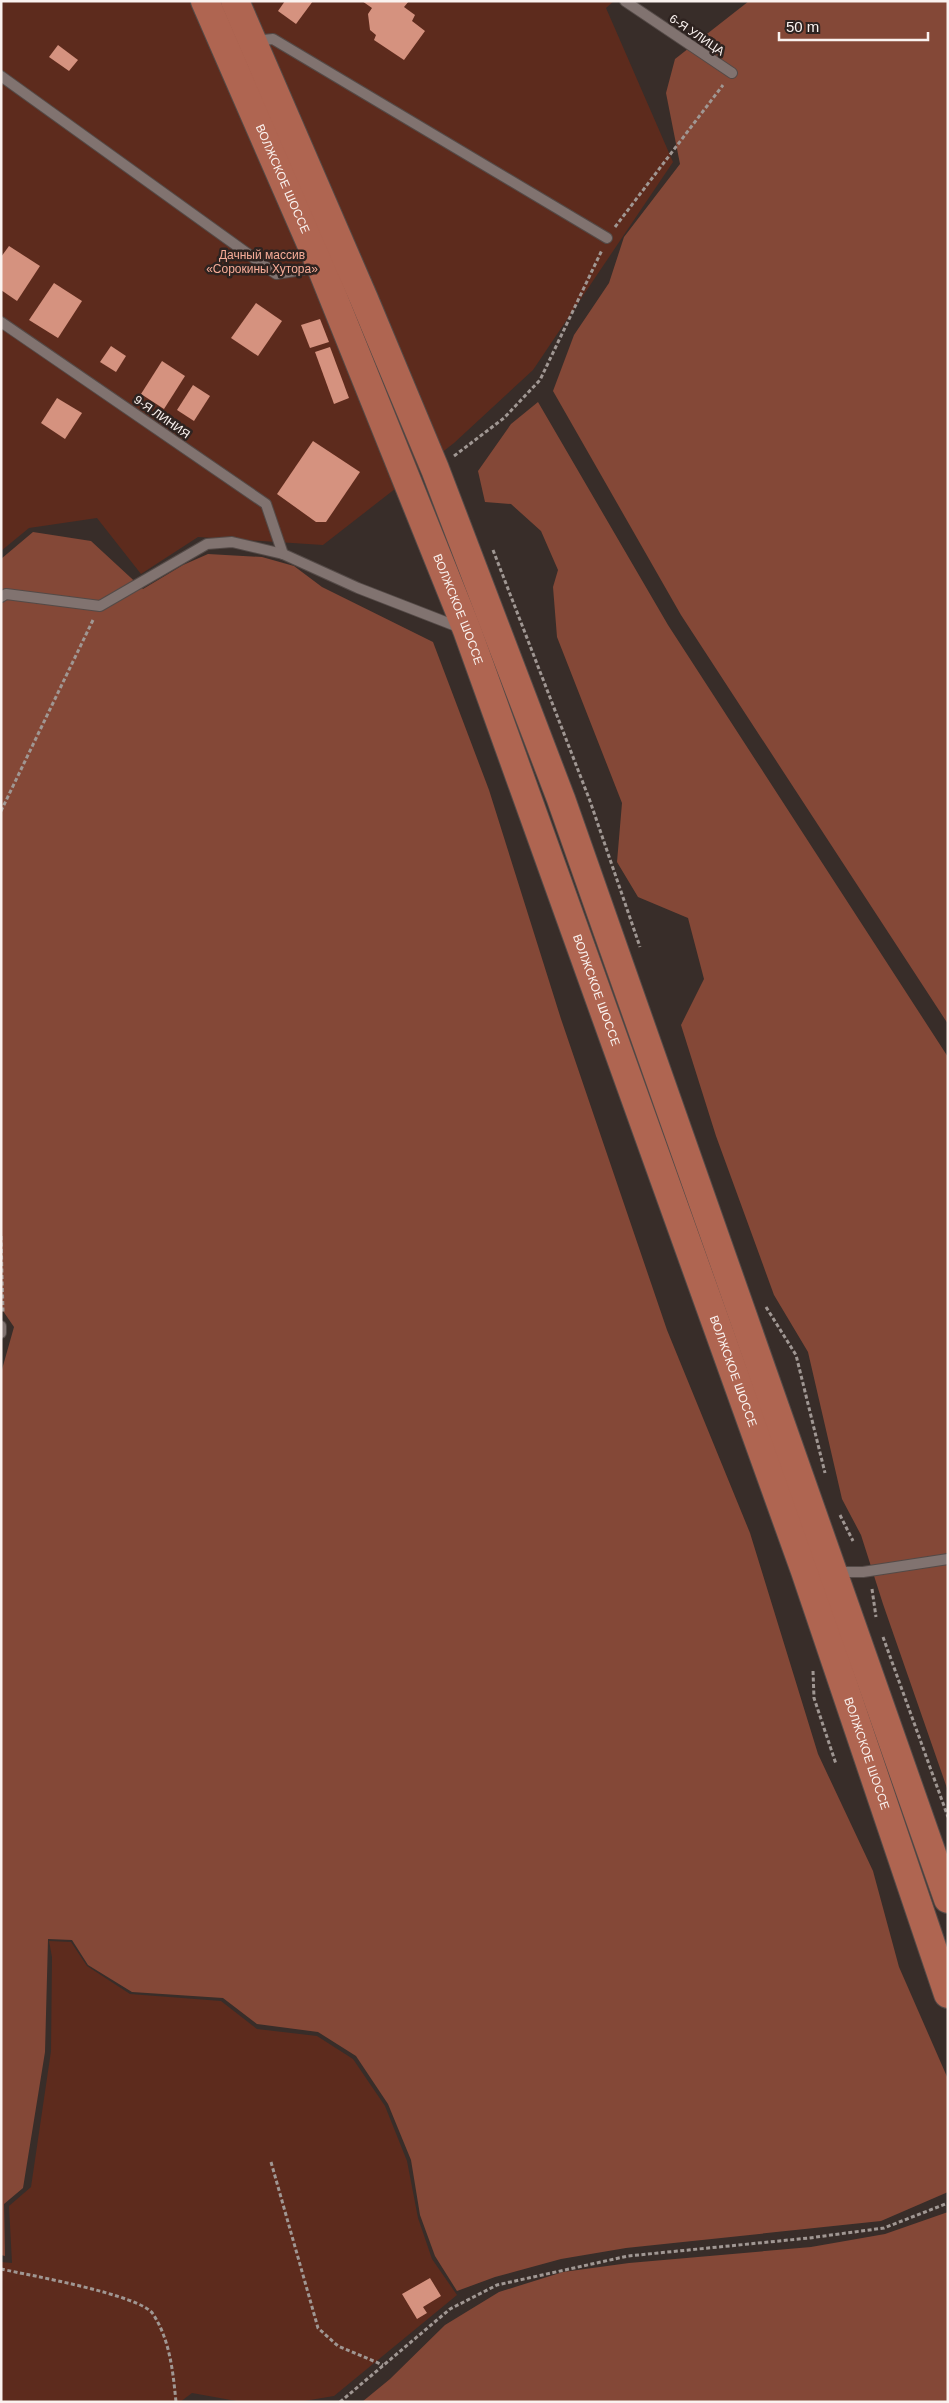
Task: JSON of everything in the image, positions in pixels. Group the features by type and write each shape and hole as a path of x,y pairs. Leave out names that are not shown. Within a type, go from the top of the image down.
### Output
{"main road":[{"name":"ВОЛЖСКОЕ ШОССЕ","path":"205,1 321,268 467,630 533,810 719,1338 805,1571 948,1994"},
{"path":"235,1 364,299 435,469 561,799 948,1899"}],"lane":[{"name":"6-Я УЛИЦА","path":"624,1 732,73"},
{"path":"252,41 273,39 607,238"},
{"path":"1,76 276,274 321,268"},
{"name":"9-Я ЛИНИЯ","path":"1,322 266,504 282,554"},
{"path":"3,593 100,606 207,544 232,542 282,554 358,588 467,630"},
{"path":"832,1572 863,1572 948,1559"}],"path":[{"path":"435,469 504,418 540,380 607,238 732,73"},
{"path":"1,811 100,606"},
{"path":"1,1236 2,1328"},
{"path":"872,1589 878,1624"},
{"path":"882,1633 948,1818"},
{"path":"812,1663 814,1698 836,1764"},
{"path":"271,2162 318,2328 338,2346 383,2365"},
{"path":"340,2402 450,2309 497,2286 628,2256 809,2238 884,2228 948,2203"},
{"path":"1,2269 125,2298 152,2312 167,2345 176,2402"}],"green space":[{"name":"Дачный массив «Сорокины Хутора»","path":"1,1 614,1 606,8 673,162 533,370 454,443 323,545 198,537 141,574 97,518 29,528 1,551"},
{"path":"49,1941 71,1942 87,1966 130,1994 221,2001 257,2029 317,2036 353,2059 385,2106 407,2161 418,2218 432,2259 457,2295 334,2396 298,2402 242,2402 192,2393 180,2402 1,2402 1,2262 12,2263 9,2206 31,2187 51,2051 52,1957"}],"shaded area":[{"path":"749,1 948,1 948,1024 681,615 553,391 574,335 609,283 624,237 680,164 666,93 675,59"},
{"path":"538,402 668,625 948,1057 948,1791 861,1535 842,1499 808,1352 774,1295 716,1136 681,1025 704,979 688,918 638,897 617,862 622,803 557,637 553,587 558,570 541,531 511,504 485,502 478,471 511,424"},
{"path":"33,532 91,541 143,589 183,565 208,554 262,557 294,566 322,587 433,642 489,790 561,1019 667,1330 750,1533 818,1754 873,1871 899,1967 948,2079 948,2192 881,2221 626,2248 561,2259 495,2277 457,2291 435,2256 420,2215 411,2160 388,2104 356,2056 318,2032 257,2024 223,1998 132,1992 88,1965 72,1940 48,1939 45,2052 23,2188 4,2204 5,2256 1,2255 1,1373 14,1327 1,1308 1,559"},
{"path":"948,2212 948,2402 362,2402 390,2379 445,2325 499,2292 563,2272 629,2263 811,2247 885,2234"}],"building":[{"path":"285,1 313,1 296,24 278,11"},
{"path":"362,1 409,1 404,7 415,15 412,21 425,31 404,60 374,40 376,35 370,30 368,14 372,8"},
{"path":"58,45 78,60 69,71 49,57"},
{"path":"9,246 40,266 17,301 1,290 1,257"},
{"path":"54,283 82,301 58,338 29,320"},
{"path":"256,303 282,321 258,356 231,338"},
{"path":"320,319 329,342 310,348 301,325"},
{"path":"111,346 126,356 116,372 100,362"},
{"path":"330,347 349,398 334,404 315,352"},
{"path":"162,361 185,376 164,409 141,394"},
{"path":"193,385 210,396 194,421 177,410"},
{"path":"57,398 82,413 65,439 41,423"},
{"path":"313,441 360,472 326,522 316,522 277,494"},
{"path":"430,2278 441,2296 423,2307 427,2313 417,2319 402,2294"}]}
